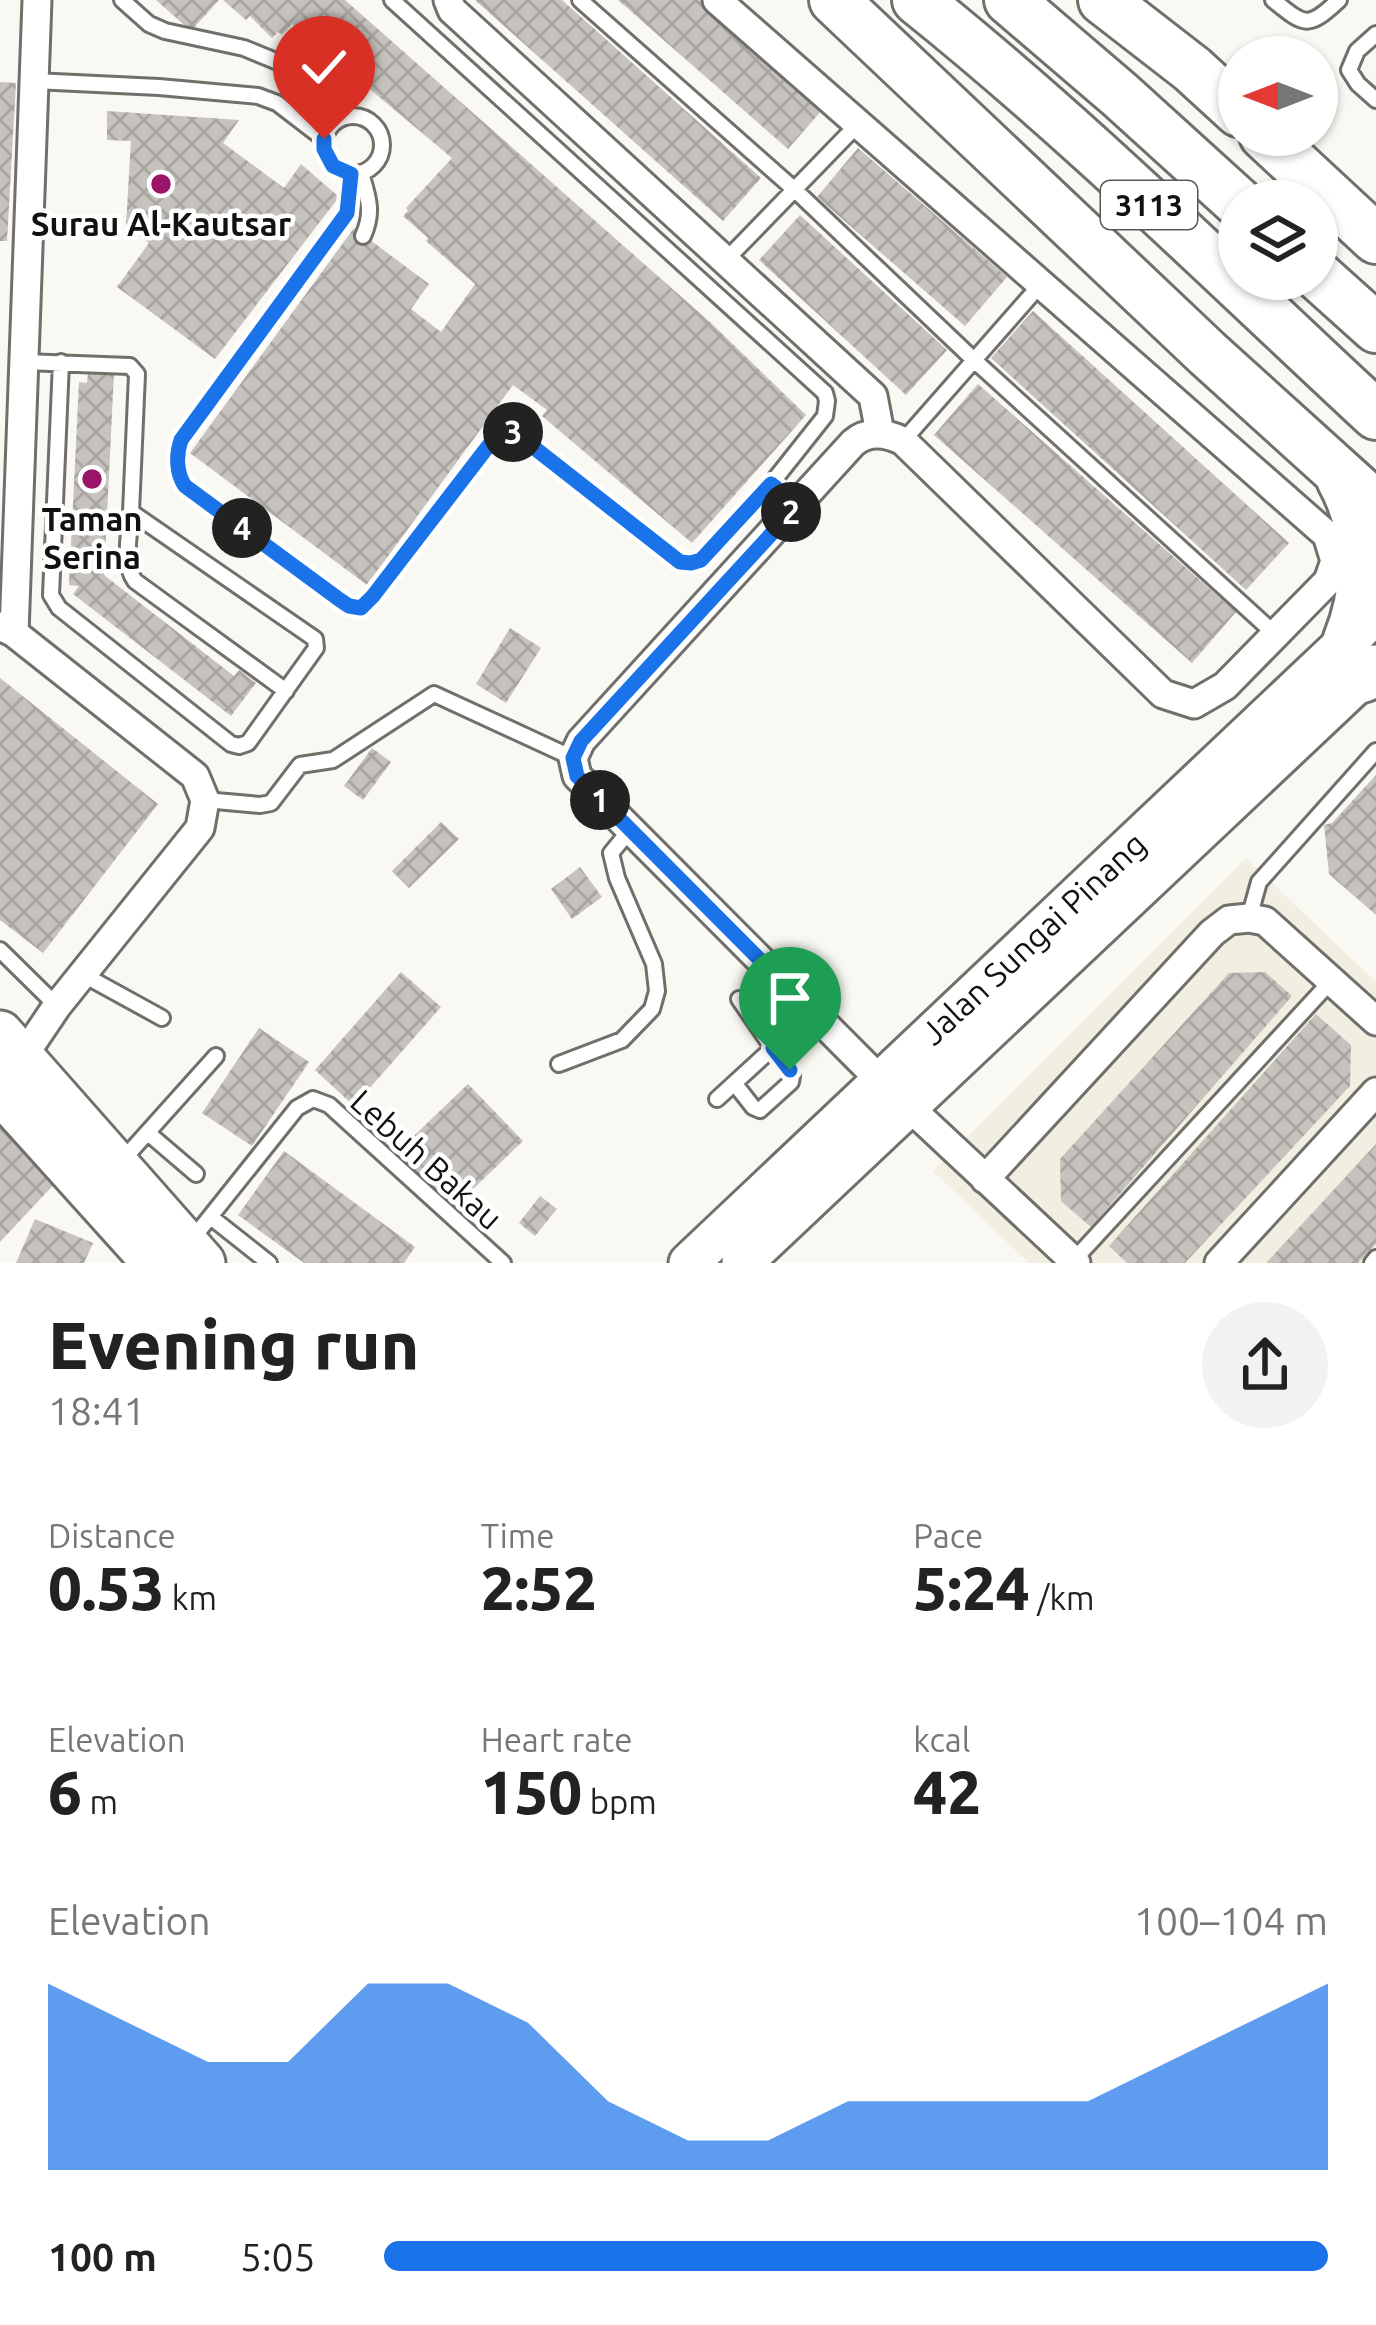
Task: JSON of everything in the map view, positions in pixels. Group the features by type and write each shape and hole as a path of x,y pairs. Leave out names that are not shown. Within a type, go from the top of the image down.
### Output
{"highway":[{"path":"834,0 1208,353 1356,478 1376,506"},
{"name":"3113","path":"917,0 1087,146 1376,415"},
{"name":"3113","path":"1009,0 1218,184"},
{"path":"1103,0 1218,93"},
{"path":"1287,156 1376,238"},
{"path":"1338,294 1376,328"},
{"path":"1356,478 1363,555 1357,611 1367,654"}],"main road":[{"name":"Jalan Sungai Pinang","path":"689,1263 895,1094 1367,654"},
{"path":"9,1063 116,1167 189,1247"},
{"path":"9,1063 189,1247"},
{"name":"Jalan Sungai Pinang","path":"742,1263 895,1094"}],"street":[{"path":"9,1063 30,1046 200,828 205,800 195,776 4,636 24,362 37,0"},
{"path":"448,0 452,10 873,396 879,439 1163,694 1194,704 1225,686 1328,581 1335,561 1327,535 717,0"},
{"path":"879,439 798,505 581,741 573,758 577,776 895,1094 1074,1262"},
{"path":"985,1179 1229,920 1264,921 1376,1021"},
{"path":"1219,1263 1376,1092"}],"lane":[{"path":"122,0 149,24 165,31 244,48 312,76 328,88 346,116"},
{"path":"363,236 371,205 356,174 333,166 324,149 332,124 346,116 374,124 382,142 377,161 356,174 347,213 181,440 178,451 185,486 349,606 361,608 367,603 496,436 507,430 680,562 691,563 701,560 771,484 825,416 825,393 392,0"},
{"path":"580,0 795,190 1275,634"},
{"path":"1273,0 1308,22 1319,19 1339,0"},
{"path":"1376,34 1357,52 1349,70 1376,100"},
{"path":"34,82 258,96 298,117 324,139"},
{"path":"725,261 858,124"},
{"path":"879,439 974,360 1041,284"},
{"path":"24,362 130,366 137,374 129,573 286,691"},
{"path":"61,362 52,595 58,608 231,744 248,743 316,648 315,639 131,512"},
{"path":"771,484 798,505"},
{"path":"205,800 271,803 300,765 333,760 434,694 573,758"},
{"path":"1249,918 1259,883 1376,752"},
{"path":"560,1064 622,1040 652,1009 657,991 654,964 611,853 630,830"},
{"path":"0,950 57,1006"},
{"path":"82,974 162,1018"},
{"path":"1074,1262 1332,980"},
{"path":"735,1084 760,1110 792,1076 739,999"},
{"path":"717,1099 812,1012"},
{"path":"116,1167 216,1056"},
{"name":"Lebuh Bakau","path":"189,1247 297,1108 313,1099 329,1105 500,1262"},
{"path":"148,1133 196,1174"},
{"path":"189,1247 269,1263"}],"shaded area":[{"path":"1246,858 1376,982 1376,1263 1029,1263 933,1171"}],"building":[{"path":"156,0 219,0 191,31"},
{"path":"223,0 345,0 711,323 806,415 692,543 542,416 547,410 513,385 367,585 190,453 354,228 429,284 411,309 441,332 475,284 403,216 452,158 292,24 272,38 250,16 246,20"},
{"path":"475,0 562,0 761,178 723,221"},
{"path":"618,0 699,0 823,109 788,149"},
{"path":"0,82 16,83 7,241 0,241"},
{"path":"107,111 239,120 223,143 284,188 301,164 339,197 215,359 117,287 149,243 126,225 131,141 107,140"},
{"path":"858,148 1007,277 965,326 817,197"},
{"path":"800,215 947,350 906,395 759,260"},
{"path":"1033,311 1289,543 1246,590 991,358"},
{"name":"Taman Serina","path":"88,372 114,373 104,575 234,676 239,670 256,683 231,716 73,594 79,586 69,585 79,382 87,383"},
{"path":"978,384 1236,612 1192,663 934,435"},
{"path":"510,628 541,648 506,703 476,684"},
{"path":"0,678 158,804 43,953 0,920"},
{"path":"372,748 391,762 363,800 344,786"},
{"path":"1376,775 1376,915 1329,874 1324,825 1332,823"},
{"path":"441,822 459,839 409,888 392,871"},
{"path":"580,867 602,897 572,919 551,889"},
{"path":"401,972 441,1007 354,1106 315,1070"},
{"path":"1265,972 1292,996 1091,1227 1061,1201 1060,1159 1229,973"},
{"path":"1316,1014 1351,1045 1350,1086 1185,1263 1127,1263 1109,1246"},
{"path":"259,1028 309,1062 252,1146 202,1113"},
{"path":"468,1084 523,1141 452,1209 397,1152"},
{"path":"0,1123 59,1179 0,1242"},
{"path":"1376,1144 1376,1244 1358,1263 1266,1263"},
{"path":"284,1151 415,1247 404,1263 304,1263 238,1215"},
{"path":"540,1196 557,1209 535,1236 519,1223"},
{"path":"35,1219 93,1243 84,1263 16,1263"}],"place":[{"name":"Surau Al-Kautsar","path":"161,184"},
{"name":"Taman Serina","path":"92,479"}],"route":[{"path":"324,139 333,166 351,174 347,213 181,440 180,478 340,600 361,608 496,436 507,430 680,562 701,560 771,484 798,505 581,741 573,758 577,776 812,1012 773,1048 790,1070"}]}
